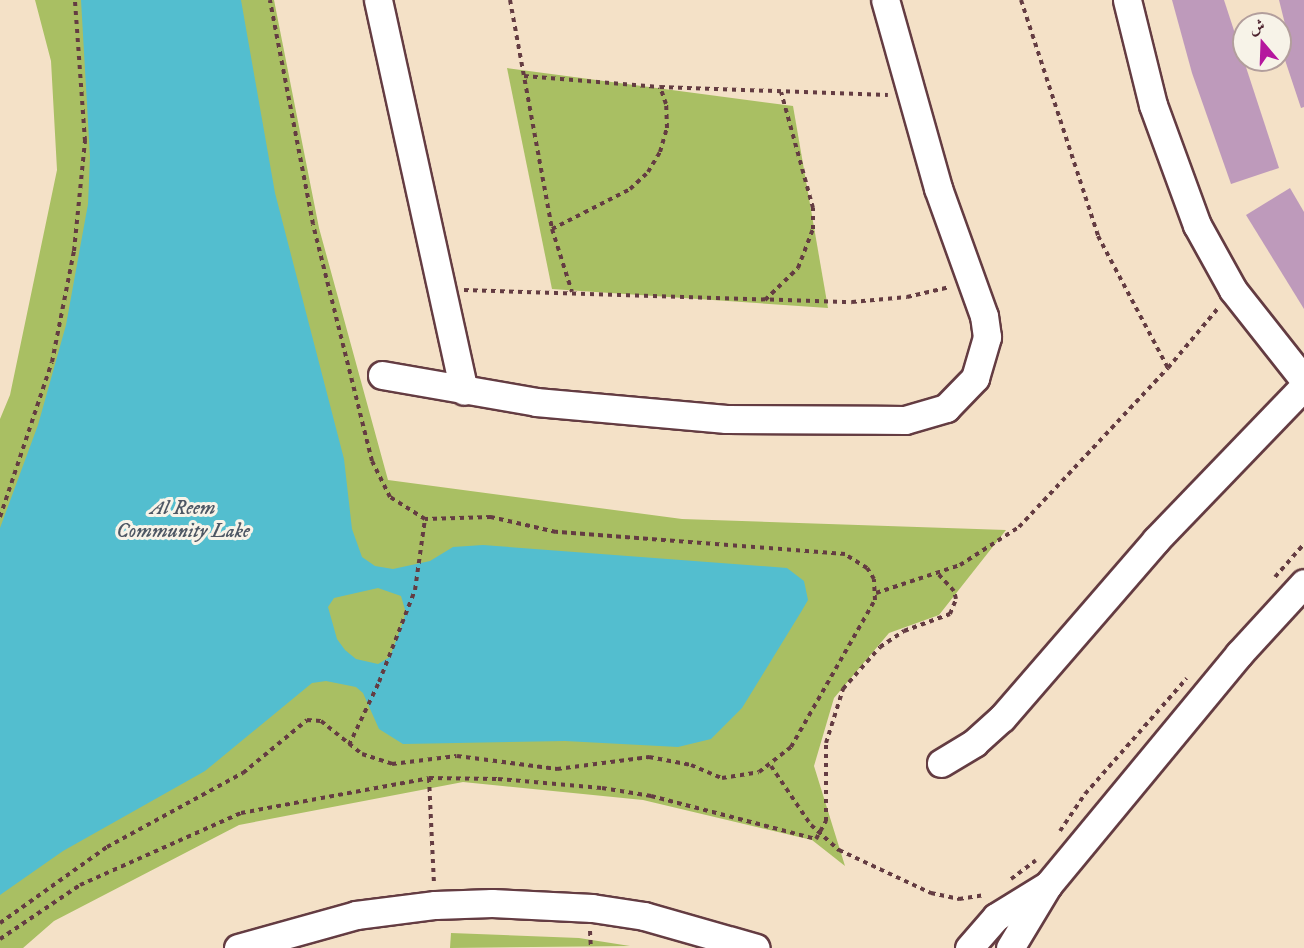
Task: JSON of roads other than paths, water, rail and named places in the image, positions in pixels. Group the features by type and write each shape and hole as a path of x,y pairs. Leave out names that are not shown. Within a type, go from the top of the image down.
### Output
{"street":[{"path":"378,0 464,391"},
{"path":"382,375 464,391 599,409 726,419 882,421 926,417 963,395 984,358 984,316 970,280 910,95 885,0"},
{"path":"1127,0 1170,161 1197,225 1233,290 1304,380"},
{"path":"941,763 974,744 1002,718 1140,558 1304,386"},
{"path":"1010,948 1048,885 1239,654 1304,583"},
{"path":"969,948 996,917 1048,885"},
{"path":"238,948 314,924 435,904 592,908 693,928 756,948"}],"water":[{"name":"Al Reem Community Lake","path":"81,0 241,0 275,193 344,459 352,529 362,557 375,566 393,569 430,561 453,547 483,545 787,568 804,581 808,600 742,708 711,739 678,747 565,741 403,744 379,729 363,693 356,687 326,681 312,683 205,771 63,851 0,895 0,528 38,425 66,325 88,204 90,157","holes":["378,588 401,596 406,613 390,657 378,664 356,659 345,650 337,639 328,607 334,598"]}]}
